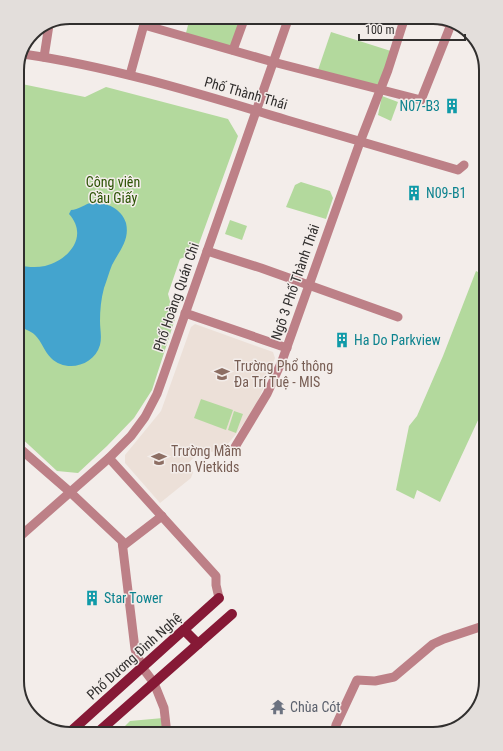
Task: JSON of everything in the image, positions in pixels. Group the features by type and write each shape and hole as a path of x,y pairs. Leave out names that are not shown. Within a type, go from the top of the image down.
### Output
{"main road":[{"name":"Phố Dương Đình Nghệ","path":"76,727 219,598"},
{"path":"104,727 232,614"},
{"path":"184,630 198,644"}],"street":[{"path":"130,75 144,24"},
{"path":"154,24 273,62 421,100 450,27"},
{"path":"233,50 242,24"},
{"name":"Phố Hoàng Quán Chi","path":"24,533 109,458 137,428 150,406 162,380 287,24"},
{"name":"Ngõ 3 Phố Thành Thái","path":"235,447 267,394 287,348 360,142 388,70 403,24"},
{"path":"44,57 48,29"},
{"name":"Phố Thành Thái","path":"27,55 130,75 360,142 461,167"},
{"path":"207,251 261,268 398,318"},
{"path":"185,313 287,348"},
{"path":"24,452 70,492 122,541 135,649 142,667 154,683 164,708 166,727"},
{"path":"109,458 216,576 216,585 219,598"},
{"path":"123,546 162,516"},
{"path":"336,727 357,680 374,681 394,677 433,644 451,636 479,627"}],"shaded area":[{"name":"Trường Phổ thông Đa Trí Tuệ - MIS","path":"195,324 273,352 275,358 254,409 236,434 222,451 208,452 194,448 198,454 186,465 193,472 191,478 160,503 125,463 125,455 161,411 191,327"}],"green space":[{"path":"188,24 242,24 233,50 185,37"},
{"path":"331,32 394,52 380,90 317,73"},
{"name":"Công viên Cầu Giấy","path":"24,84 85,97 106,87 228,119 238,136 196,252 180,259 168,294 175,319 152,390 134,418 78,473 57,471 24,440"},
{"path":"382,96 398,102 391,121 378,115"},
{"path":"301,182 330,191 333,198 326,219 286,207 295,185"},
{"path":"230,220 247,226 242,240 225,234"},
{"path":"476,271 479,272 479,418 440,502 417,490 414,499 396,490 409,426 417,416 443,356"},
{"path":"201,399 233,410 226,430 194,418"},
{"path":"234,411 243,414 236,433 228,430"},
{"path":"163,718 164,727 124,727 130,721"}],"water":[{"path":"93,202 113,207 124,218 127,229 125,240 112,265 101,300 100,345 92,358 79,365 72,366 57,363 51,358 33,333 24,328 24,266 42,267 54,263 68,253 74,246 77,239 75,222 69,214 71,210"}],"place":[{"name":"N07-B3","path":"452,106"},
{"name":"N09-B1","path":"414,193"},
{"name":"Ha Do Parkview","path":"342,340"},
{"name":"Trường Phổ thông Đa Trí Tuệ - MIS","path":"222,374"},
{"name":"Trường Mầm non Vietkids","path":"159,459"},
{"name":"Star Tower","path":"92,598"},
{"name":"Chùa Cót","path":"278,707"}]}
